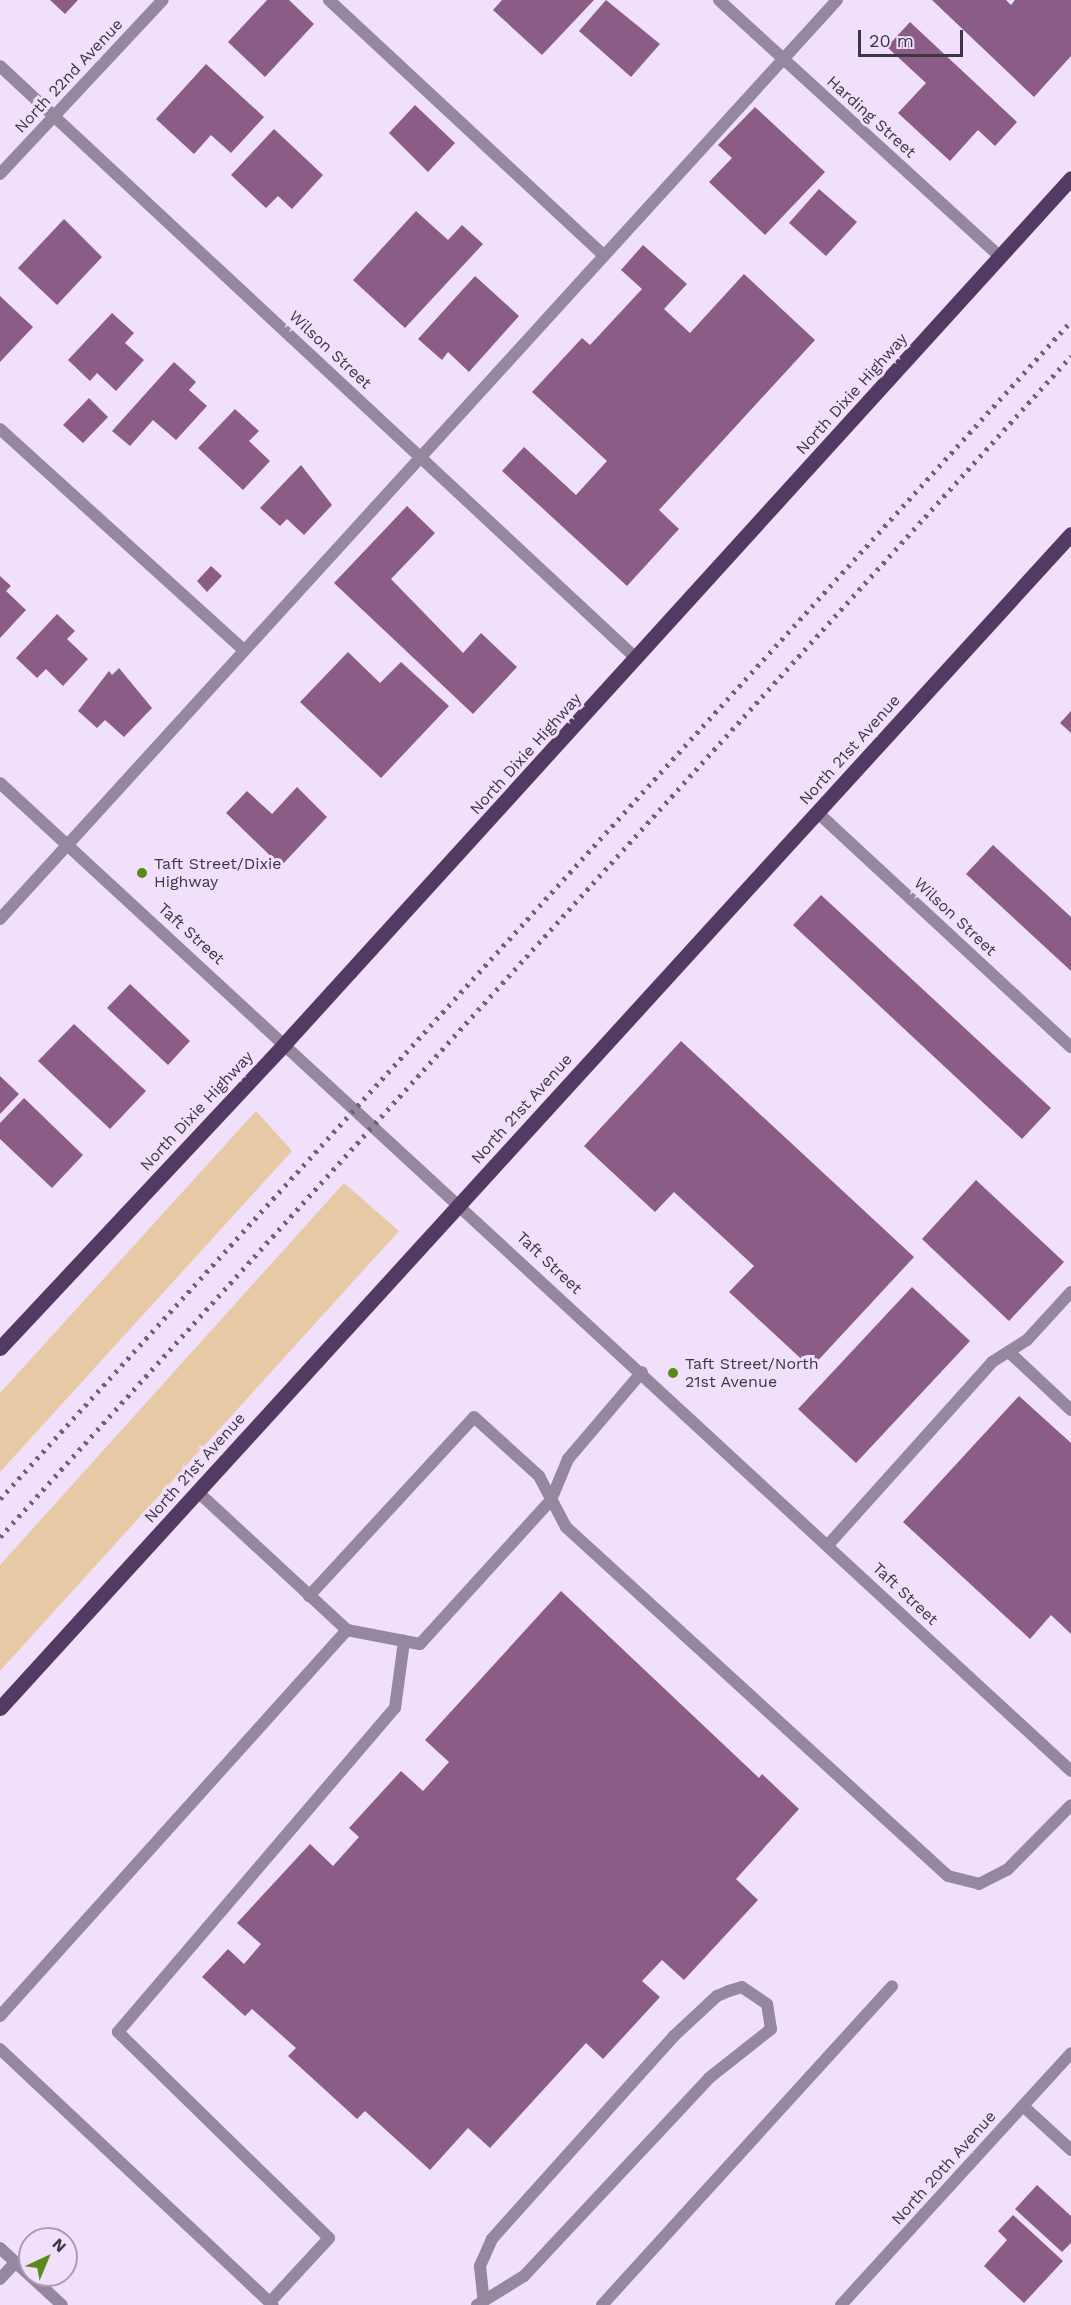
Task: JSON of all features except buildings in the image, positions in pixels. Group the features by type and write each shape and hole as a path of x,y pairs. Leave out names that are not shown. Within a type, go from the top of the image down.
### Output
{"main road":[{"name":"North Dixie Highway","path":"0,1348 286,1042 637,659 1071,178"},
{"name":"North 21st Avenue","path":"0,1708 1071,534"}],"street":[{"name":"North 22nd Avenue","path":"0,174 163,0"},
{"path":"329,0 603,255"},
{"name":"Harding Street","path":"719,0 1000,257"},
{"path":"0,919 419,456 837,0"},
{"name":"Wilson Street","path":"0,66 637,659"},
{"path":"0,429 244,650"},
{"name":"Taft Street","path":"0,783 286,1042 1071,1771"},
{"name":"Wilson Street","path":"817,812 1071,1047"},
{"path":"828,1545 992,1362 1028,1341 1071,1292"},
{"path":"1009,1352 1071,1410"},
{"path":"198,1492 347,1630 420,1644 551,1500 568,1459 642,1371"},
{"path":"309,1596 474,1417 539,1476 566,1527 948,1876 979,1884 1007,1870 1071,1805"},
{"path":"0,2016 347,1630"},
{"path":"0,2049 271,2304 329,2238 118,2032 395,1708 404,1641"},
{"path":"602,2305 892,1986"},
{"path":"742,1987 767,2004 771,2029 709,2078 524,2276 480,2301 480,2266 492,2239 674,2036 717,1996 729,1991 742,1987"},
{"name":"North 20th Avenue","path":"847,2303 1071,2053"},
{"path":"1023,2106 1071,2150"},
{"path":"0,2248 62,2305"},
{"path":"0,2279 15,2262"}],"shaded area":[{"path":"256,1111 292,1151 0,1472 0,1393"},
{"path":"344,1183 399,1231 0,1671 0,1565"}],"railway":[{"path":"0,1499 1071,321"},
{"path":"0,1537 1071,356"}],"place":[{"name":"Taft Street/Dixie Highway","path":"142,873"},
{"name":"Taft Street/North 21st Avenue","path":"673,1373"}]}
